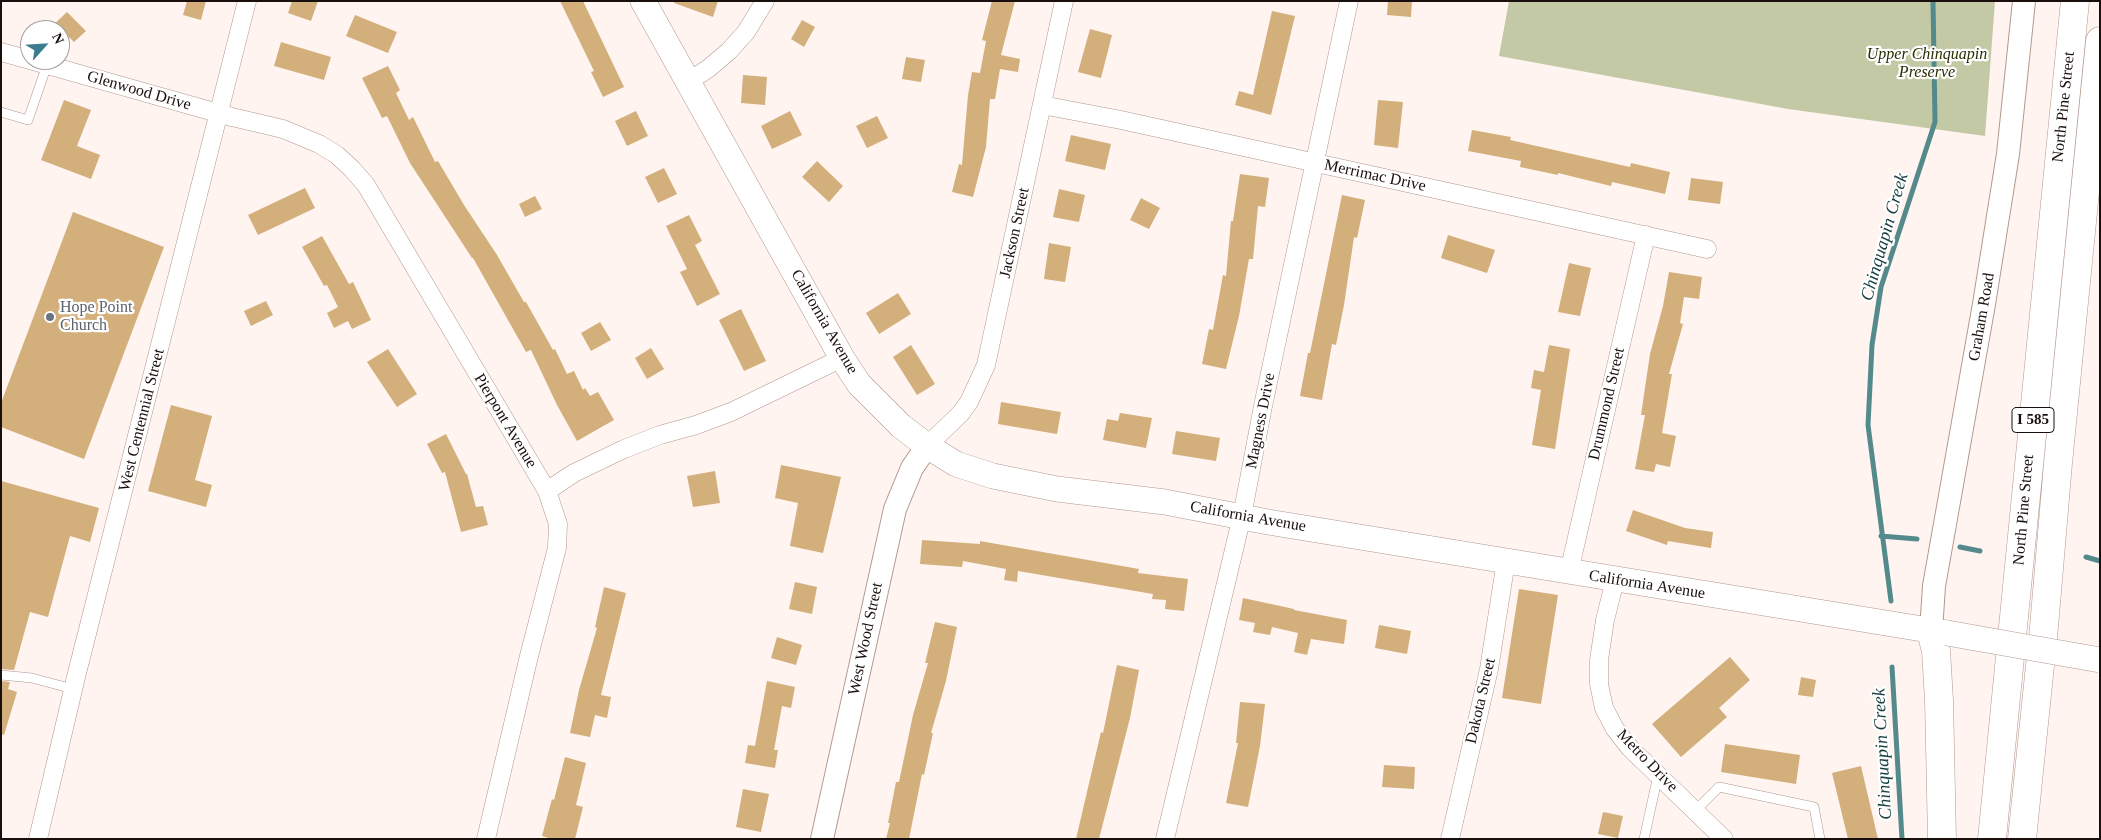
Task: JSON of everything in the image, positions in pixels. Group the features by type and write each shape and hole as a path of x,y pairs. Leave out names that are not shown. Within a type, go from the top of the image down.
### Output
{"highway":[{"name":"North Pine Street","path":"1992,839 2075,1"},
{"name":"North Pine Street","path":"2022,839 2100,41"},
{"path":"1939,632 1936,651 1942,839"}],"main road":[{"name":"California Avenue","path":"643,1 842,358 859,384 901,426 927,446 956,464 993,476 1057,489 1165,502 1268,522 2100,660"}],"street":[{"name":"West Centennial Street","path":"38,839 73,688 220,114 247,1"},
{"path":"688,82 709,68 728,51 746,32 765,1"},
{"name":"Jackson Street","path":"927,446 968,402 986,365 1064,1"},
{"name":"Magness Drive","path":"1165,839 1242,516 1349,1"},
{"name":"Graham Road","path":"1939,632 1934,586 1984,304 2008,154 2024,1"},
{"name":"Glenwood Drive","path":"1,52 20,57"},
{"name":"Glenwood Drive","path":"65,70 220,114"},
{"name":"Merrimac Drive","path":"1042,104 1707,249"},
{"name":"Pierpont Avenue","path":"220,114 291,132 318,144 337,155 366,185 547,491 558,524 557,548 529,656 486,839"},
{"name":"Drummond Street","path":"1569,572 1646,236"},
{"path":"547,491 574,473 632,445 731,412 842,358"},
{"name":"West Wood Street","path":"822,839 895,509 912,468 927,446"},
{"name":"Dakota Street","path":"1450,839 1489,669 1506,561"},
{"name":"Metro Drive","path":"1615,580 1605,620 1599,660 1599,684 1604,708 1615,729 1630,748 1724,839"}],"lane":[{"path":"1,112 28,120 45,70"},
{"path":"1,675 32,678 73,688"},
{"path":"1644,839 1658,774"},
{"path":"1696,810 1719,787 1814,807 1820,839"}],"green space":[{"name":"Upper Chinquapin Preserve","path":"1509,1 1995,1 1985,136 1788,109 1499,56"}],"building":[{"path":"187,1 206,1 201,20 183,15"},
{"path":"292,1 318,1 311,21 288,13"},
{"path":"560,1 583,1 624,87 603,97 591,72 594,71"},
{"path":"675,1 718,1 713,17 674,3"},
{"path":"992,1 1015,1 1001,55 1020,59 1018,72 1000,69 995,99 990,99 986,147 973,197 952,192 959,164 962,165 968,95 972,72 980,73 986,41 982,40"},
{"path":"1388,1 1412,1 1411,17 1387,15"},
{"path":"1272,11 1295,16 1271,115 1235,105 1239,91 1253,95"},
{"path":"67,12 86,31 74,42 70,38 70,20 59,20"},
{"path":"355,15 397,32 388,53 346,36"},
{"path":"802,20 815,27 804,47 791,39"},
{"path":"1090,29 1112,35 1101,78 1078,72"},
{"path":"281,42 331,57 324,80 274,66"},
{"path":"906,57 925,60 921,82 902,79"},
{"path":"388,66 400,90 396,93 409,120 413,117 435,162 438,161 497,255 553,350 555,349 567,374 574,371 583,390 585,388 590,396 598,392 614,420 577,441 557,405 531,350 526,352 473,258 410,163 387,116 382,118 362,78"},
{"path":"743,75 767,77 765,105 741,103"},
{"path":"64,100 91,110 77,146 100,155 91,179 41,160"},
{"path":"1378,100 1403,102 1398,148 1374,145"},
{"path":"636,111 648,136 627,146 615,121"},
{"path":"790,111 802,135 772,149 761,126"},
{"path":"877,116 888,138 867,148 856,126"},
{"path":"1472,130 1511,137 1510,140 1630,167 1631,163 1670,172 1665,194 1612,182 1611,186 1558,173 1558,175 1520,167 1521,161 1468,151"},
{"path":"1071,135 1111,144 1105,170 1065,161"},
{"path":"817,161 843,186 829,202 802,177"},
{"path":"664,168 677,194 658,203 645,177"},
{"path":"1240,174 1269,178 1265,207 1258,206 1253,259 1249,259 1239,316 1226,369 1202,364 1209,329 1213,330 1223,275 1226,276 1231,221 1233,221"},
{"path":"1691,178 1723,182 1720,204 1688,200"},
{"path":"305,188 315,208 258,235 248,215"},
{"path":"1059,189 1085,195 1079,222 1053,217"},
{"path":"1342,195 1365,200 1357,238 1354,237 1344,305 1336,345 1332,344 1322,400 1300,396"},
{"path":"535,196 542,209 525,217 519,204"},
{"path":"1141,198 1160,208 1149,229 1130,220"},
{"path":"73,212 164,247 84,459 1,427 1,403"},
{"path":"689,215 702,241 695,245 720,294 697,306 680,272 687,269 666,226"},
{"path":"1448,235 1495,250 1487,273 1441,258"},
{"path":"322,236 349,284 353,282 371,320 352,329 348,321 334,328 327,313 338,307 327,285 324,286 302,247"},
{"path":"1049,243 1071,247 1065,282 1044,279"},
{"path":"1569,263 1591,268 1580,316 1558,312"},
{"path":"1669,272 1702,277 1699,299 1684,297 1680,323 1683,324 1669,374 1672,374 1662,433 1676,436 1670,467 1656,464 1654,472 1635,469 1645,415 1641,415 1650,354 1663,306"},
{"path":"898,293 911,314 879,334 866,313"},
{"path":"266,301 273,315 251,326 244,311"},
{"path":"741,309 766,361 744,371 719,320"},
{"path":"600,322 611,340 591,351 581,333"},
{"path":"911,345 935,384 917,395 893,357"},
{"path":"1549,345 1570,349 1555,449 1532,445 1541,390 1531,388 1534,370 1544,372"},
{"path":"651,348 664,369 647,379 635,358"},
{"path":"388,349 417,394 397,407 367,362"},
{"path":"1001,402 1061,412 1057,434 998,424"},
{"path":"171,405 212,416 195,480 212,485 206,507 148,491"},
{"path":"1120,413 1152,418 1146,448 1103,440 1107,419 1118,421"},
{"path":"1176,431 1220,438 1216,461 1172,454"},
{"path":"446,434 467,474 476,507 483,506 488,525 461,532 445,472 442,473 427,444"},
{"path":"781,465 841,477 823,553 790,546 798,503 775,498"},
{"path":"715,471 720,503 693,507 687,476"},
{"path":"1,481 99,508 90,542 70,536 48,617 30,612 14,670 1,669"},
{"path":"1633,510 1685,528 1713,532 1711,548 1668,541 1667,545 1626,531"},
{"path":"922,540 980,544 980,541 1139,569 1138,573 1188,579 1184,611 1165,609 1166,600 1152,599 1153,594 1018,571 1017,582 1004,580 1006,569 963,561 962,567 920,564"},
{"path":"795,582 817,587 812,614 789,609"},
{"path":"604,587 626,593 601,695 611,697 607,718 595,715 590,737 570,733 579,690 597,628 595,627"},
{"path":"1519,589 1558,595 1541,704 1502,698"},
{"path":"1243,598 1347,620 1344,644 1311,639 1307,655 1294,652 1298,633 1272,627 1270,635 1253,632 1255,623 1239,620"},
{"path":"935,622 957,627 946,681 931,733 933,733 924,775 922,774 909,839 886,839 896,782 899,782 913,715 928,663 925,663"},
{"path":"1379,625 1411,631 1407,654 1375,648"},
{"path":"777,637 802,645 796,665 771,658"},
{"path":"1730,657 1750,680 1719,708 1727,717 1681,757 1652,724"},
{"path":"1117,665 1139,670 1130,718 1099,839 1076,839 1101,732 1103,733"},
{"path":"1801,677 1816,680 1813,697 1798,695"},
{"path":"1,681 10,682 8,689 17,692 4,735 1,734"},
{"path":"767,681 795,687 791,708 782,706 774,750 778,750 775,768 745,763 748,745 755,746"},
{"path":"1240,702 1265,704 1260,746 1248,807 1226,803 1238,743 1236,743"},
{"path":"1725,744 1800,755 1796,784 1721,772"},
{"path":"565,757 586,763 576,805 583,807 575,839 552,839 542,836"},
{"path":"1384,765 1415,767 1414,789 1382,787"},
{"path":"1861,766 1878,839 1848,839 1832,773"},
{"path":"743,789 769,794 761,832 736,827"},
{"path":"1603,812 1623,816 1618,838 1598,834"}],"waterway":[{"name":"Chinquapin Creek","path":"1891,601 1868,425 1872,345 1881,287 1935,122 1933,1"},
{"path":"1881,536 1917,539"},
{"path":"1960,547 1980,551"},
{"path":"2086,557 2100,561"},
{"name":"Chinquapin Creek","path":"1892,667 1902,839"}],"place":[{"name":"Hope Point Church","path":"50,317"}]}
